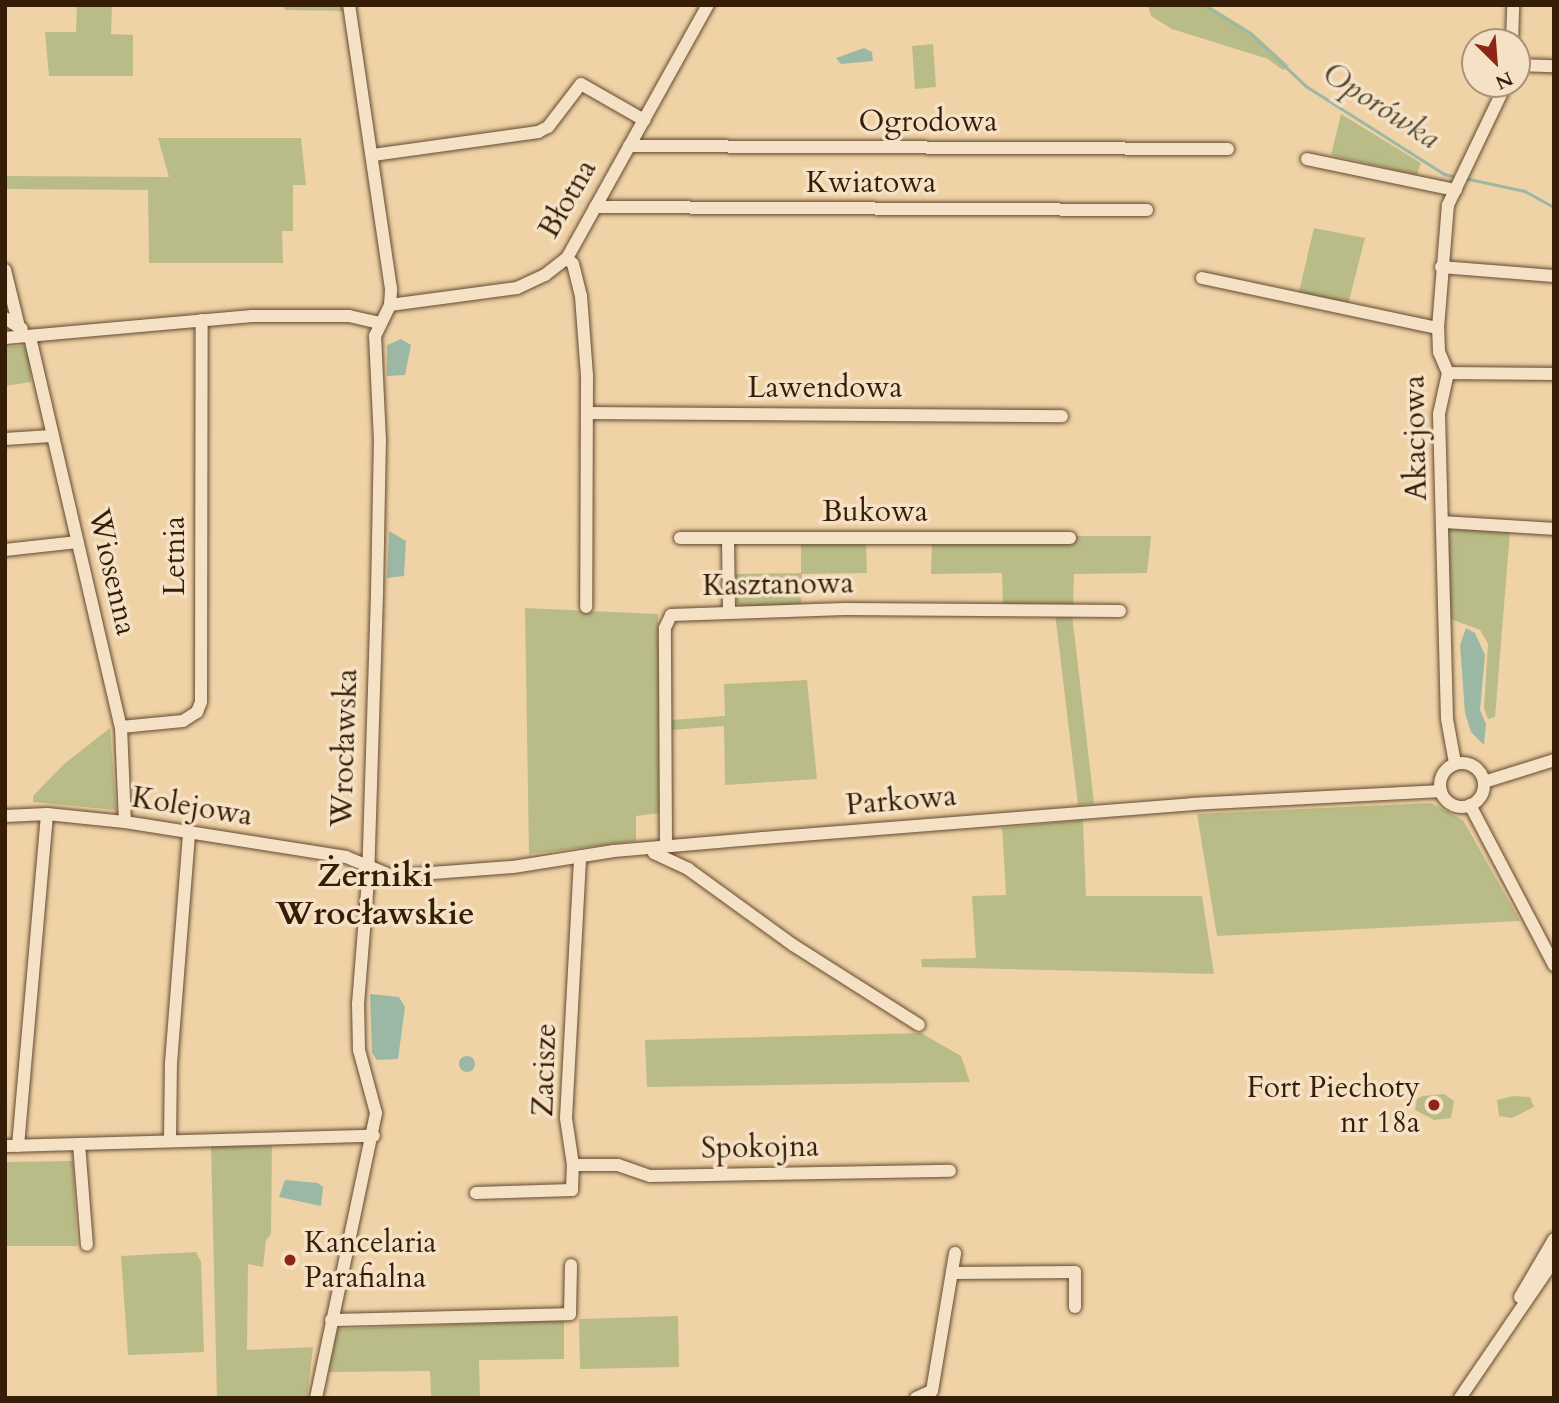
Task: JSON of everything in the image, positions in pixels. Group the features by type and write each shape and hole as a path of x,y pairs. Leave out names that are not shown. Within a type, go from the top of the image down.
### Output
{"street":[{"path":"349,5 373,155 390,305"},
{"name":"Błotna","path":"390,305 517,288 567,258 708,5"},
{"path":"1512,28 1513,5"},
{"path":"1531,65 1554,66"},
{"path":"373,155 538,131 548,127 581,84 644,120"},
{"name":"Akacjowa","path":"1455,763 1447,719 1440,414 1447,373 1439,352 1441,267 1446,215 1499,98"},
{"name":"Ogrodowa","path":"629,146 1228,149"},
{"path":"1307,159 1460,182"},
{"name":"Kwiatowa","path":"595,207 1147,210"},
{"path":"567,258 580,296 588,413 586,607"},
{"path":"1441,267 1554,276"},
{"path":"5,270 19,327"},
{"path":"1202,278 1438,328"},
{"name":"Wrocławska","path":"316,1398 331,1320 374,1136 376,1113 359,1050 358,1027 368,868 380,441 375,336 390,305"},
{"path":"5,338 202,320 326,315 360,317 380,323"},
{"path":"5,318 30,337"},
{"name":"Letnia","path":"121,727 183,721 197,712 201,702 202,320"},
{"name":"Wiosenna","path":"30,337 121,727 125,822"},
{"path":"1447,373 1554,374"},
{"name":"Lawendowa","path":"588,413 1062,416"},
{"path":"5,439 51,436"},
{"path":"1443,522 1554,529"},
{"name":"Bukowa","path":"680,538 1070,538"},
{"path":"729,538 729,612"},
{"path":"5,550 78,542"},
{"name":"Kasztanowa","path":"659,847 665,622 677,613 1121,611"},
{"path":"1484,782 1554,760"},
{"path":"1455,763 1476,767 1484,782 1482,794 1470,806 1454,805 1441,791 1441,776 1455,763"},
{"name":"Parkowa","path":"368,868 385,876 399,876 513,867 659,847 1192,804 1441,791"},
{"path":"1470,806 1554,965"},
{"path":"47,814 11,1146 332,1140 374,1136"},
{"name":"Kolejowa","path":"5,816 47,814 125,822 346,857 368,868"},
{"path":"170,1141 171,1063 189,833"},
{"path":"659,847 654,853 688,869 793,945 919,1025"},
{"name":"Zacisze","path":"573,1165 566,1118 580,856"},
{"path":"79,1144 87,1245"},
{"name":"Spokojna","path":"573,1165 618,1164 650,1176 950,1171"},
{"path":"476,1193 572,1190 573,1165"},
{"path":"1494,1347 1554,1239"},
{"path":"916,1398 932,1391 955,1253"},
{"path":"1460,1398 1554,1260"},
{"path":"331,1320 570,1314 570,1265"},
{"path":"952,1273 1074,1272 1075,1307"}],"green space":[{"path":"77,5 112,5 111,34 133,35 133,76 49,76 45,32 76,32"},
{"path":"284,5 345,5 346,11 285,10"},
{"path":"1148,5 1208,5 1253,33 1289,66 1283,70 1268,59 1172,29 1151,16"},
{"path":"933,44 936,87 915,89 912,46"},
{"path":"1341,114 1421,163 1417,175 1331,155"},
{"path":"158,138 301,138 306,185 293,185 293,231 282,231 283,263 149,263 148,190 5,189 5,176 169,177"},
{"path":"1314,228 1365,238 1348,305 1298,296"},
{"path":"5,347 29,348 31,382 5,386"},
{"path":"1448,529 1510,532 1495,717 1488,719 1484,708 1488,644 1480,630 1451,619"},
{"path":"1151,536 1147,573 1074,574 1073,607 1003,607 1002,573 931,574 932,541"},
{"path":"801,541 866,542 867,573 802,574 801,606 742,607 736,601 736,574 801,573"},
{"path":"525,608 658,614 661,813 636,816 636,841 529,854"},
{"path":"1055,613 1072,614 1094,803 1078,805"},
{"path":"807,680 817,779 725,785 724,726 671,730 672,720 725,716 724,684"},
{"path":"110,728 116,810 33,802 33,796 64,764"},
{"path":"1431,803 1463,820 1520,921 1217,936 1197,814"},
{"path":"1083,820 1086,896 1202,896 1214,974 922,967 921,959 976,958 972,896 1006,895 1002,828"},
{"path":"921,1033 961,1056 970,1082 647,1087 645,1040"},
{"path":"1444,1094 1454,1101 1451,1118 1434,1120 1415,1110 1417,1099"},
{"path":"1513,1096 1530,1097 1534,1107 1512,1118 1499,1116 1497,1100"},
{"path":"211,1146 272,1146 271,1234 266,1240 263,1267 248,1264 247,1350 313,1347 307,1398 217,1398"},
{"path":"73,1161 77,1246 5,1246 5,1162"},
{"path":"196,1252 201,1262 204,1352 128,1355 121,1256"},
{"path":"678,1316 679,1367 580,1369 579,1319"},
{"path":"564,1320 564,1359 479,1360 480,1398 431,1398 430,1371 329,1372 337,1329"}],"shaded area":[{"path":"864,48 872,52 873,61 841,64 836,58"},
{"path":"401,339 411,345 405,375 387,376 387,345"},
{"path":"389,531 406,541 404,576 387,578"},
{"path":"1466,628 1475,633 1485,655 1480,710 1486,724 1484,745 1471,732 1465,713 1460,645"},
{"path":"370,994 399,997 405,1007 398,1059 377,1060 372,1053"},
{"path":"467,1056 473,1058 473,1070 467,1072 461,1070 459,1064 461,1058"},
{"path":"285,1180 318,1183 323,1187 321,1206 279,1197"}],"waterway":[{"name":"Oporówka","path":"1204,5 1250,33 1306,86 1444,174 1457,177"},
{"name":"Oporówka","path":"1464,178 1525,191 1554,207"}],"place":[{"name":"Fort Piechoty nr 18a","path":"1434,1105"},
{"name":"Kancelaria Parafialna","path":"290,1260"}],"district":[{"name":"Żerniki Wrocławskie","path":"375,895"}]}
